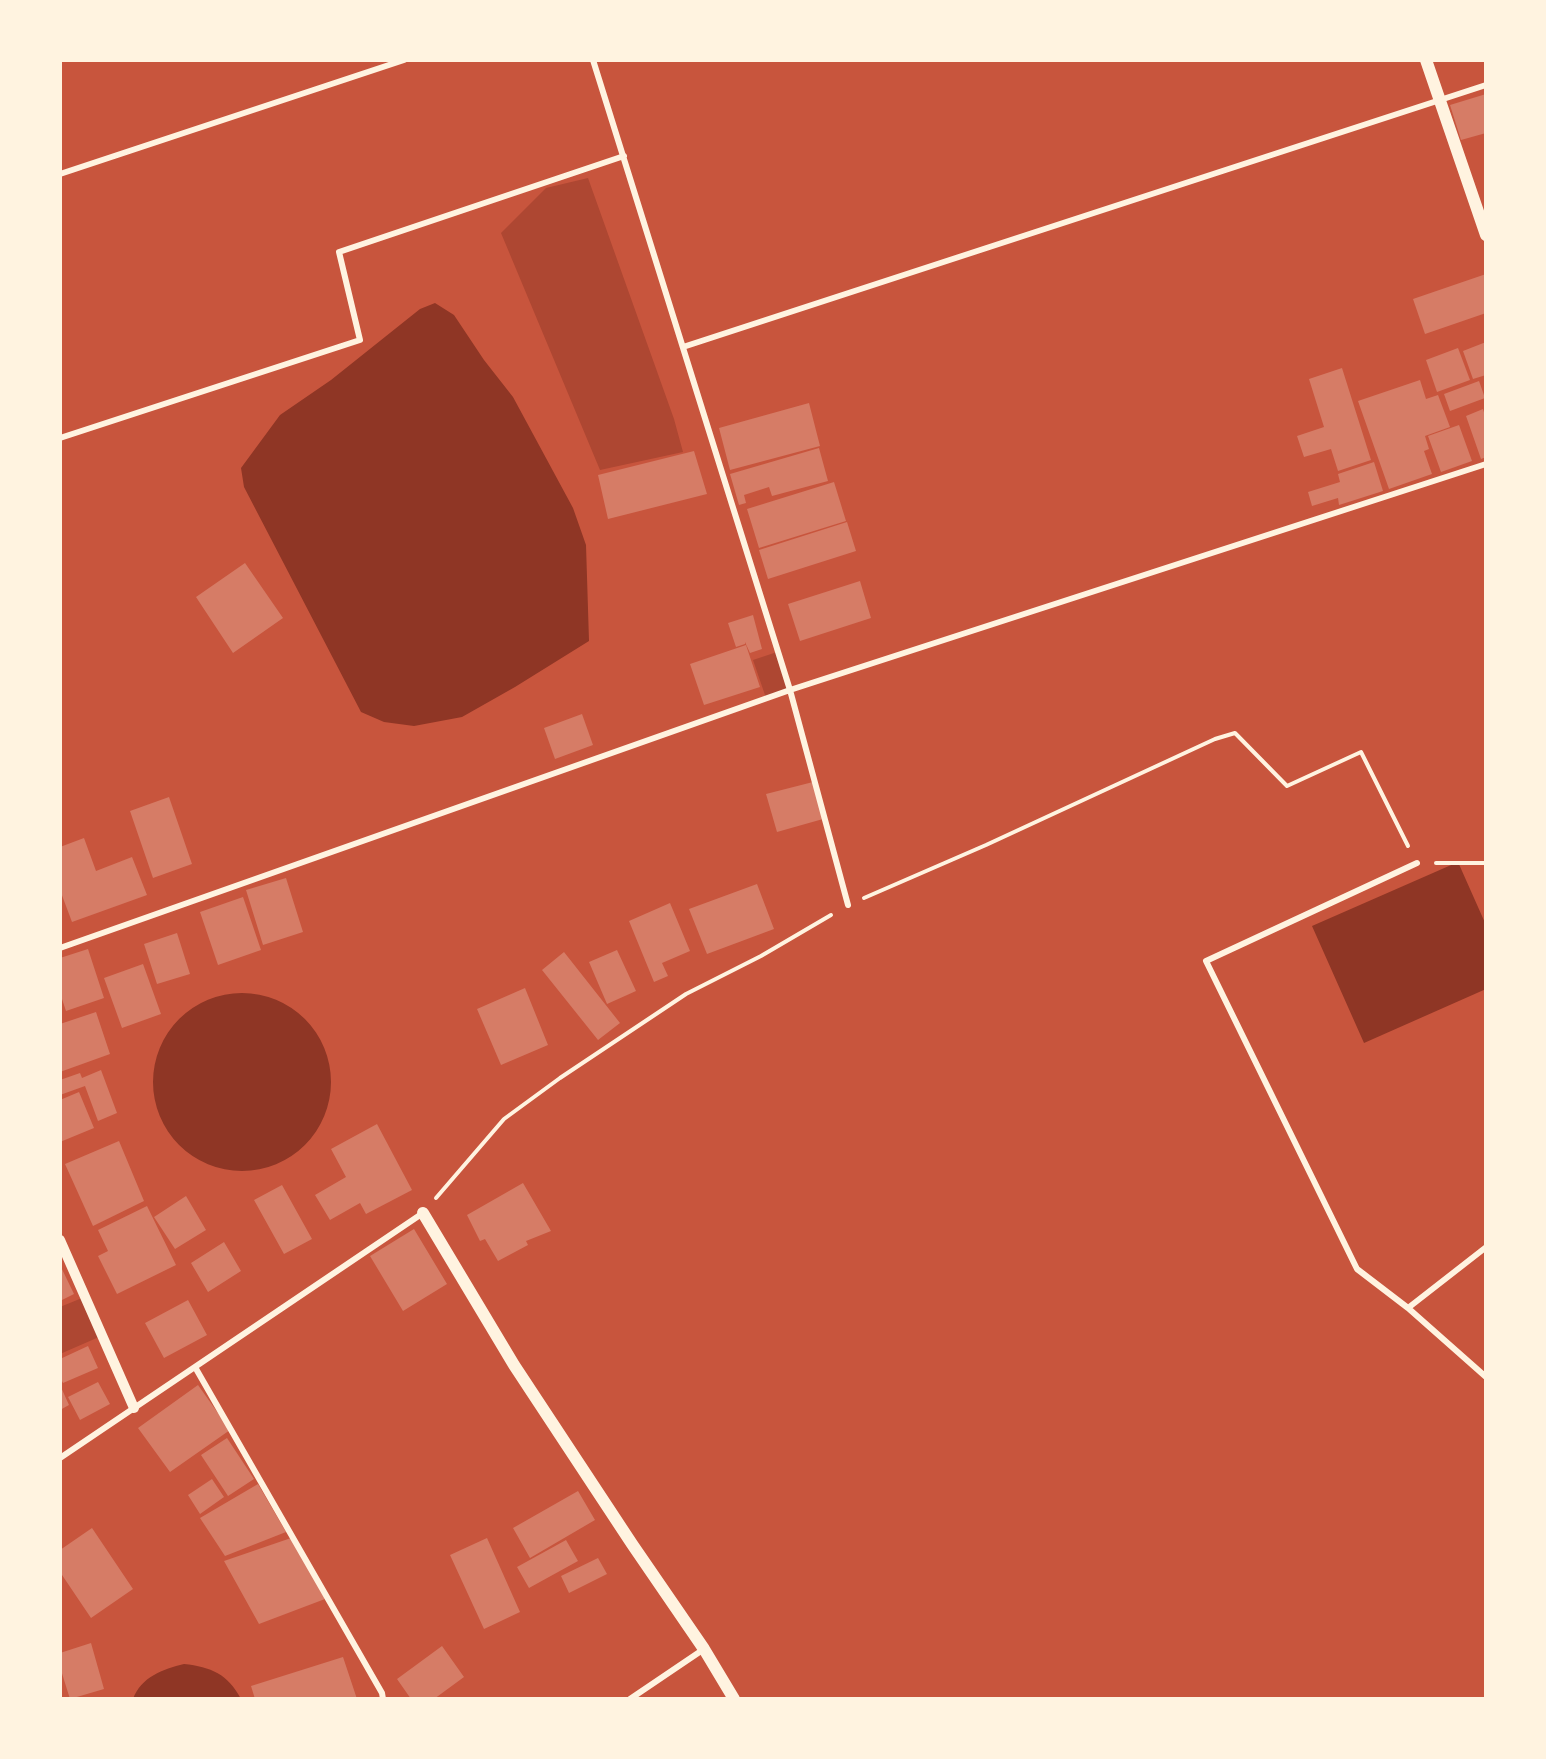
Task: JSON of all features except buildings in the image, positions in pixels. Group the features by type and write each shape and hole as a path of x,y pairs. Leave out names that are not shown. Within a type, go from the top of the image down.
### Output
{"main road":[{"path":"1426,60 1486,235"},
{"path":"423,1213 514,1365 638,1554 704,1649 734,1699"}],"street":[{"path":"60,174 404,60"},
{"path":"593,60 790,690 849,905"},
{"path":"683,347 1486,85"},
{"path":"60,438 360,340 339,252 624,156"},
{"path":"60,948 790,690 1486,464"},
{"path":"1416,862 1206,961 1357,1269 1408,1308 1486,1377"},
{"path":"60,1458 423,1213"},
{"path":"60,1240 134,1408"},
{"path":"1408,1308 1486,1248"},
{"path":"195,1367 383,1699"},
{"path":"630,1699 704,1649"}],"path":[{"path":"423,1213 504,1119 686,994 760,956 849,905 986,845 1215,739 1236,733 1287,786 1361,752 1416,862 1486,863"}],"shaded area":[{"path":"588,178 674,419 683,452 600,470 501,233 546,188"},
{"path":"435,303 454,315 484,360 513,397 573,508 586,545 589,641 462,717 414,726 384,722 361,712 244,487 241,468 280,415 331,380 420,309"},
{"path":"777,652 789,690 766,698 753,660"},
{"path":"1458,862 1486,925 1486,989 1364,1043 1312,926"},
{"path":"242,993 276,1000 305,1019 324,1048 331,1082 324,1116 305,1145 276,1164 242,1171 208,1164 179,1145 160,1116 153,1082 160,1048 179,1019 208,1000"},
{"path":"82,1298 99,1337 60,1354 60,1307"},
{"path":"184,1664 218,1673 230,1683 241,1699 133,1699 141,1685 154,1675"}]}
